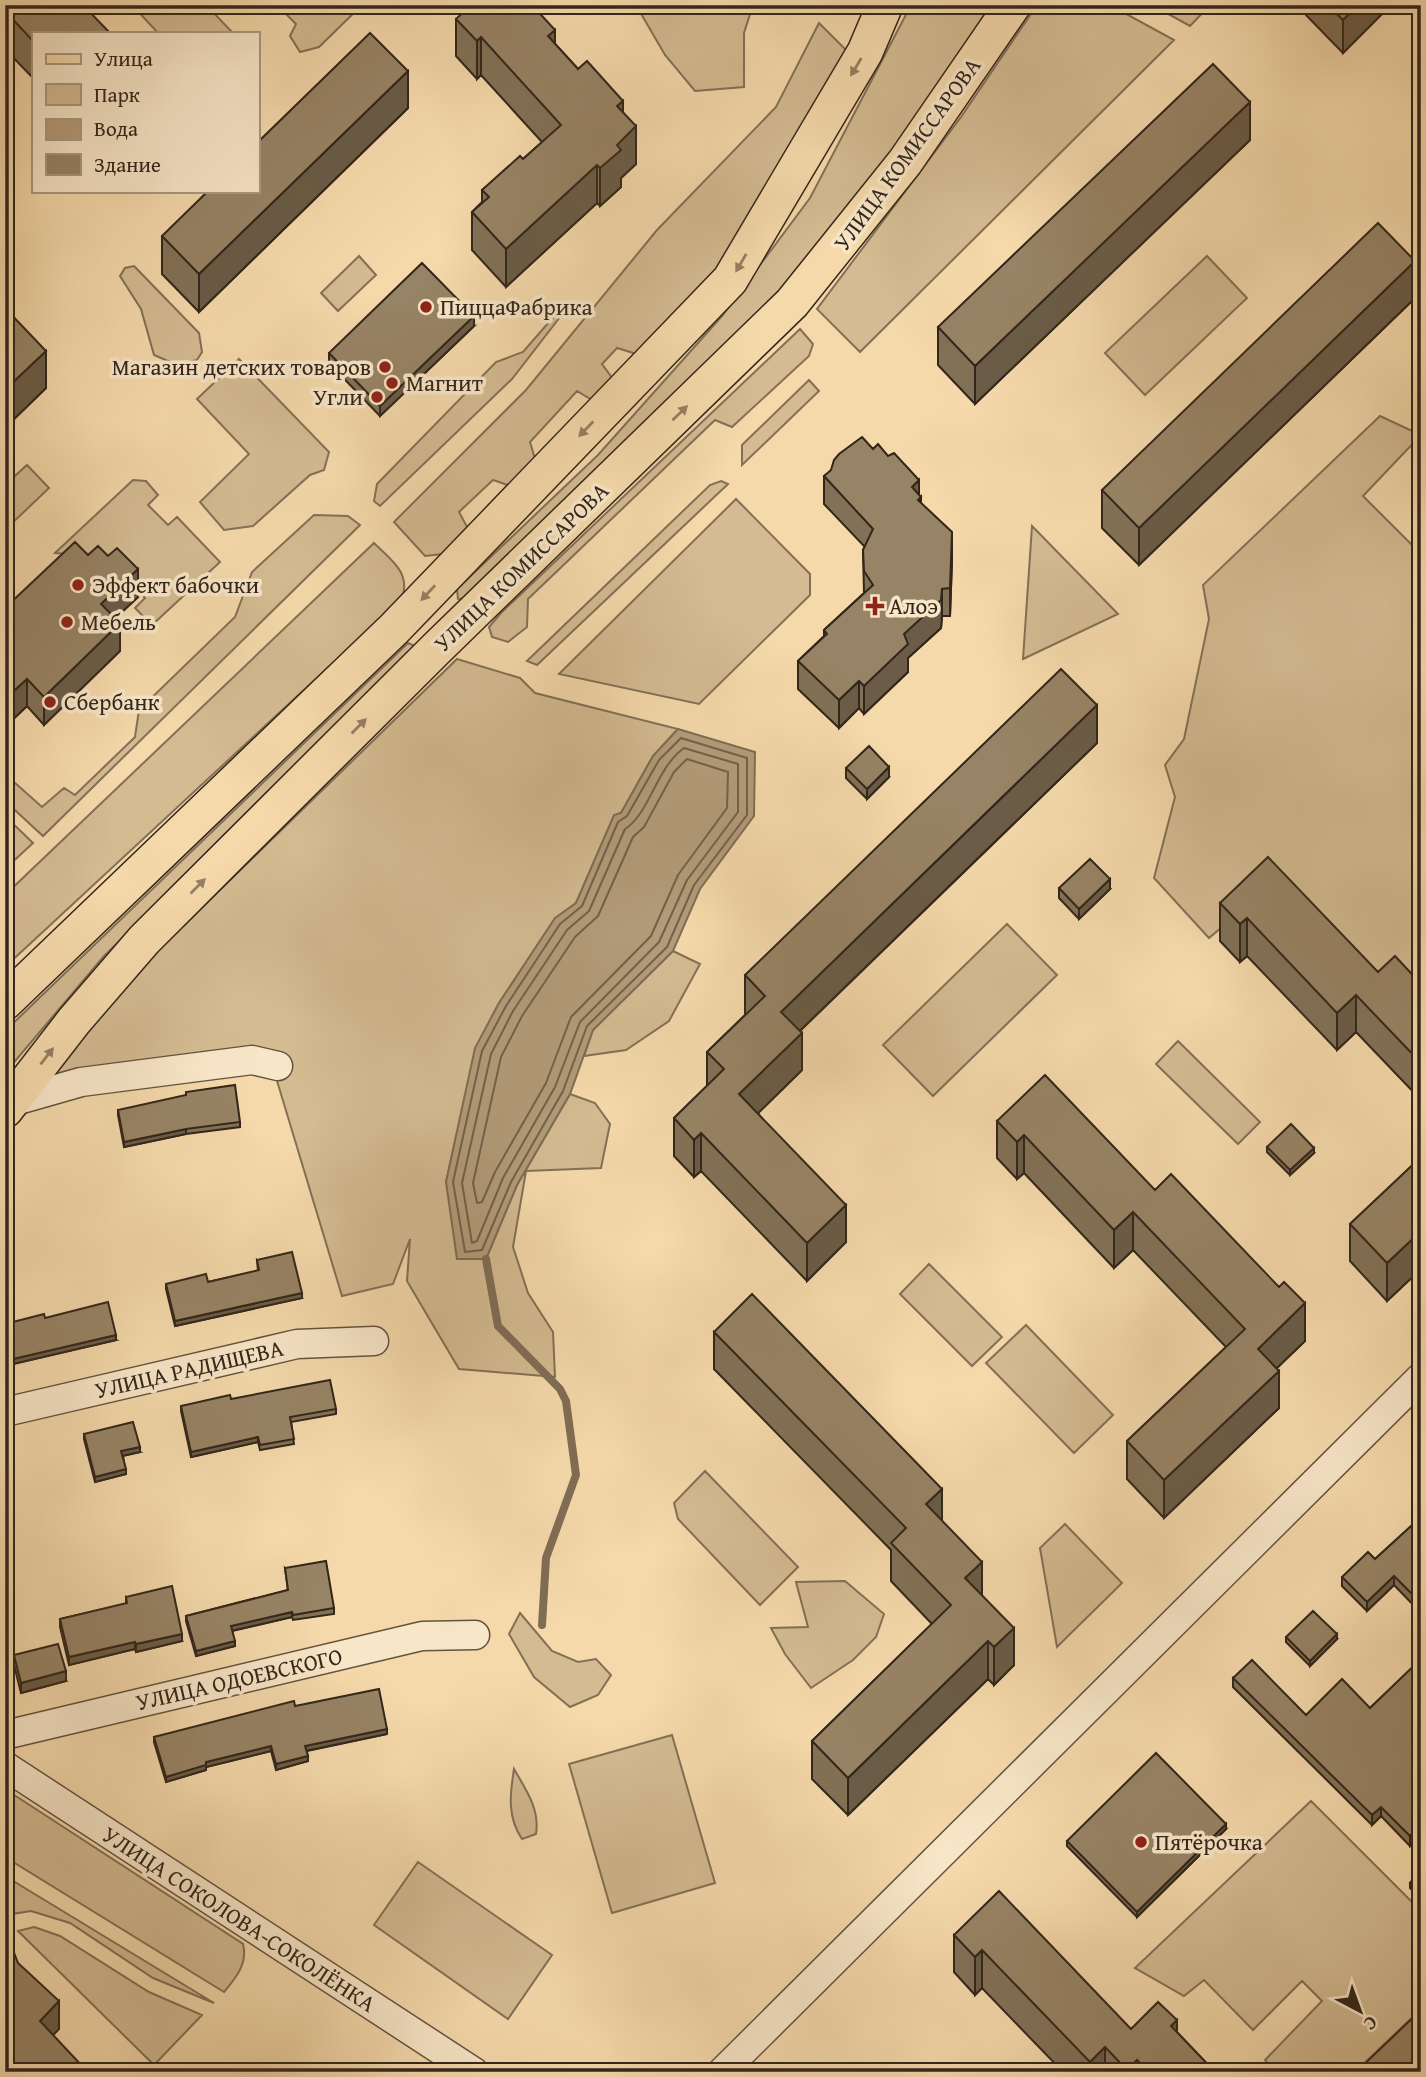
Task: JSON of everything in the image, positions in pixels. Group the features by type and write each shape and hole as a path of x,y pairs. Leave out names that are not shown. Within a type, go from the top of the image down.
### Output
{"main road":[{"name":"УЛИЦА КОМИССАРОВА","path":"5,1002 394,629 730,280 865,52 885,5"},
{"name":"УЛИЦА КОМИССАРОВА","path":"8,1106 144,940 438,648 792,303 905,162 1013,5"}],"street":[{"path":"8,1106 81,1082 252,1060 278,1066"},
{"name":"УЛИЦА РАДИЩЕВА","path":"5,1412 297,1344 374,1341"},
{"path":"722,2072 1421,1377"},
{"name":"УЛИЦА ОДОЕВСКОГО","path":"5,1735 422,1636 475,1635"},
{"name":"УЛИЦА СОКОЛОВА-СОКОЛЁНКА","path":"5,1766 474,2072"}],"green space":[{"path":"132,5 206,5 232,32 157,32"},
{"path":"277,5 362,5 319,47 300,52 290,36 296,24"},
{"path":"636,5 753,5 744,33 744,87 695,91 665,55"},
{"path":"911,5 991,5 892,153 776,296 470,598 458,599 457,589 598,455 722,316 810,198"},
{"path":"1037,5 1110,5 1174,40 860,352 817,309 961,117"},
{"path":"1152,5 1210,5 1190,26"},
{"path":"819,23 847,51 738,246 640,355 617,348 602,364 615,382 597,403 577,391 530,442 537,465 516,488 493,480 459,512 471,534 452,553 425,556 394,522 526,390 657,230 776,107"},
{"path":"359,256 376,275 338,311 321,293"},
{"path":"1207,256 1247,298 1145,395 1105,353"},
{"path":"134,266 199,333 202,352 197,360 177,365 154,355 141,309 120,276 125,268"},
{"path":"567,308 512,379 380,506 374,501 377,484 496,362 523,352 556,314"},
{"path":"800,329 813,344 809,356 732,427 715,420 528,599 527,627 508,642 492,637 489,627 501,613"},
{"path":"239,359 329,452 324,470 310,475 253,526 224,530 200,502 249,454 197,399"},
{"path":"809,380 819,391 742,465 742,445"},
{"path":"1380,416 1421,435 1363,496 1421,554 1421,1001 1379,997 1273,884 1209,938 1154,878 1175,797 1165,765 1184,739 1209,619 1203,585"},
{"path":"27,465 49,488 7,528 5,485"},
{"path":"133,480 146,481 158,495 148,505 168,525 177,517 220,562 152,625 135,608 145,598 108,558 55,553"},
{"path":"721,481 728,484 537,665 527,661 710,485"},
{"path":"736,499 810,574 810,595 699,704 559,674"},
{"path":"314,515 348,516 360,525 43,836 5,801 5,774 42,807 64,788 75,795 135,737 139,710 235,617 252,572"},
{"path":"1032,526 1118,614 1023,659"},
{"path":"374,543 402,574 402,599 5,967 5,895"},
{"path":"408,643 417,647 418,653 104,956 5,1073 5,1031"},
{"path":"457,659 520,678 535,693 678,729 653,756 621,813 614,816 576,903 555,919 499,1003 476,1048 446,1182 486,1259 517,1185 570,1094 595,1103 610,1124 601,1168 526,1171 513,1247 528,1293 553,1332 555,1377 459,1369 407,1281 410,1239 393,1284 342,1296 268,1051 51,1079 101,1006"},
{"path":"5,816 33,843 5,869"},
{"path":"1007,924 1057,975 933,1096 883,1045"},
{"path":"673,951 700,964 669,1021 626,1050 584,1056 593,1030"},
{"path":"1178,1041 1260,1122 1238,1144 1156,1064"},
{"path":"929,1264 1002,1337 972,1366 900,1294"},
{"path":"1026,1325 1113,1415 1074,1453 986,1363"},
{"path":"705,1471 798,1567 760,1605 678,1519 674,1503"},
{"path":"1065,1524 1122,1583 1057,1647 1040,1548"},
{"path":"845,1581 884,1614 876,1637 853,1660 811,1688 785,1654 771,1628 808,1627 796,1582"},
{"path":"520,1613 552,1651 578,1662 596,1659 611,1675 598,1695 570,1707 534,1677 509,1634"},
{"path":"672,1735 715,1883 612,1913 569,1764"},
{"path":"514,1769 531,1800 536,1816 536,1834 522,1839 512,1814"},
{"path":"5,1789 243,1944 242,1964 237,1976 224,1992 5,1857"},
{"path":"1311,1801 1421,1911 1421,2009 1355,2072 1276,2072 1265,2060 1322,2001 1302,1981 1253,2030 1204,1980 1184,1996 1135,1968"},
{"path":"418,1862 552,1955 508,2019 374,1925"},
{"path":"5,1876 214,2003 153,1978 70,1923 31,1911 5,1915"},
{"path":"34,1927 60,1936 149,1992 202,2015 154,2065 18,1931"}],"water":[{"path":"678,729 755,752 754,816 700,889 673,951 593,1030 570,1094 517,1185 486,1259 457,1259 446,1182 475,1048 499,1003 555,918 576,903 614,815 621,813 653,756"}],"building":[{"path":"5,5 83,5 109,32 32,32 32,40 5,11"},
{"path":"471,5 532,5 555,30 548,36 578,69 587,61 623,101 617,106 636,126 617,145 621,150 600,168 597,165 506,249 472,212 489,197 482,190 520,156 523,159 561,125 481,37 477,41 456,19"},
{"path":"1328,5 1358,5 1343,20"},
{"path":"370,33 408,71 199,274 162,236 207,192 259,192 259,141"},
{"path":"1213,64 1250,102 975,366 938,327"},
{"path":"1378,223 1415,261 1139,528 1102,490"},
{"path":"422,263 474,316 380,406 329,353"},
{"path":"5,308 46,351 9,386 5,382"},
{"path":"862,437 873,449 878,444 888,456 894,453 919,480 912,487 921,497 918,500 952,532 950,588 942,589 941,600 904,634 908,644 864,686 859,681 839,700 798,661 827,634 824,630 873,585 864,571 863,550 873,529 824,476 831,470 839,454"},
{"path":"1421,500 1421,516 1413,508"},
{"path":"75,542 88,555 98,546 108,556 117,548 138,569 101,604 120,623 44,697 27,679 5,699 5,608"},
{"path":"1061,669 1097,705 781,1012 802,1033 739,1094 846,1205 807,1243 701,1133 694,1140 674,1118 724,1069 707,1052 765,996 745,975"},
{"path":"869,746 889,767 867,789 846,768"},
{"path":"1268,857 1378,972 1395,956 1421,984 1421,1063 1356,995 1337,1013 1247,918 1240,924 1220,903"},
{"path":"1090,859 1110,879 1079,909 1059,888"},
{"path":"1045,1075 1155,1190 1171,1174 1279,1287 1284,1282 1305,1303 1258,1349 1279,1371 1164,1480 1127,1441 1245,1329 1133,1212 1114,1230 1024,1135 1017,1142 997,1121"},
{"path":"235,1085 240,1122 186,1129 124,1142 118,1110 186,1095 186,1092"},
{"path":"1291,1124 1314,1148 1290,1170 1267,1147"},
{"path":"1421,1157 1421,1231 1387,1263 1350,1224"},
{"path":"292,1252 302,1293 175,1321 166,1284 206,1274 208,1282 259,1270 257,1260"},
{"path":"752,1294 942,1489 926,1504 982,1562 965,1578 1014,1628 994,1647 988,1641 848,1778 812,1741 951,1605 891,1543 906,1528 714,1332"},
{"path":"108,1302 116,1335 13,1359 5,1324 44,1314 45,1318"},
{"path":"330,1380 336,1409 290,1417 294,1439 260,1445 258,1437 191,1452 181,1406 230,1395 231,1399"},
{"path":"133,1422 140,1447 121,1451 126,1469 95,1477 84,1434"},
{"path":"1421,1517 1421,1603 1394,1576 1367,1602 1342,1577 1368,1552 1375,1559"},
{"path":"326,1561 334,1608 293,1615 292,1612 231,1626 235,1641 196,1651 186,1616 288,1590 285,1568"},
{"path":"172,1586 182,1634 69,1657 60,1619 127,1603 126,1597"},
{"path":"1313,1611 1337,1634 1310,1661 1286,1637"},
{"path":"58,1644 66,1671 21,1683 14,1655"},
{"path":"1421,1659 1421,1826 1410,1836 1381,1807 1372,1815 1233,1678 1252,1660 1306,1715 1342,1679 1370,1708"},
{"path":"379,1689 387,1729 305,1746 308,1756 276,1764 271,1746 206,1762 206,1765 166,1777 154,1737 294,1701 295,1706"},
{"path":"1156,1753 1226,1824 1137,1912 1067,1841"},
{"path":"1421,1871 1421,1893 1410,1883"},
{"path":"999,1891 1131,2029 1158,2002 1177,2020 1171,2026 1215,2072 1149,2072 1137,2060 1127,2070 1105,2047 1090,2062 982,1950 975,1957 954,1935"},
{"path":"10,1942 18,1963 59,2001 40,2021 84,2068 80,2072 5,2072 5,1943"},
{"path":"1421,2010 1421,2072 1356,2072"}],"waterway":[{"path":"486,1259 498,1326 560,1389 566,1401 576,1475 546,1558 542,1625"}],"place":[{"name":"ПиццаФабрика","path":"426,307"},
{"name":"Магазин детских товаров","path":"385,367"},
{"name":"Магнит","path":"392,383"},
{"name":"Угли","path":"377,397"},
{"name":"Эффект бабочки","path":"78,585"},
{"name":"Алоэ","path":"875,606"},
{"name":"Мебель","path":"67,622"},
{"name":"Сбербанк","path":"50,702"},
{"name":"Пятёрочка","path":"1141,1842"}]}
